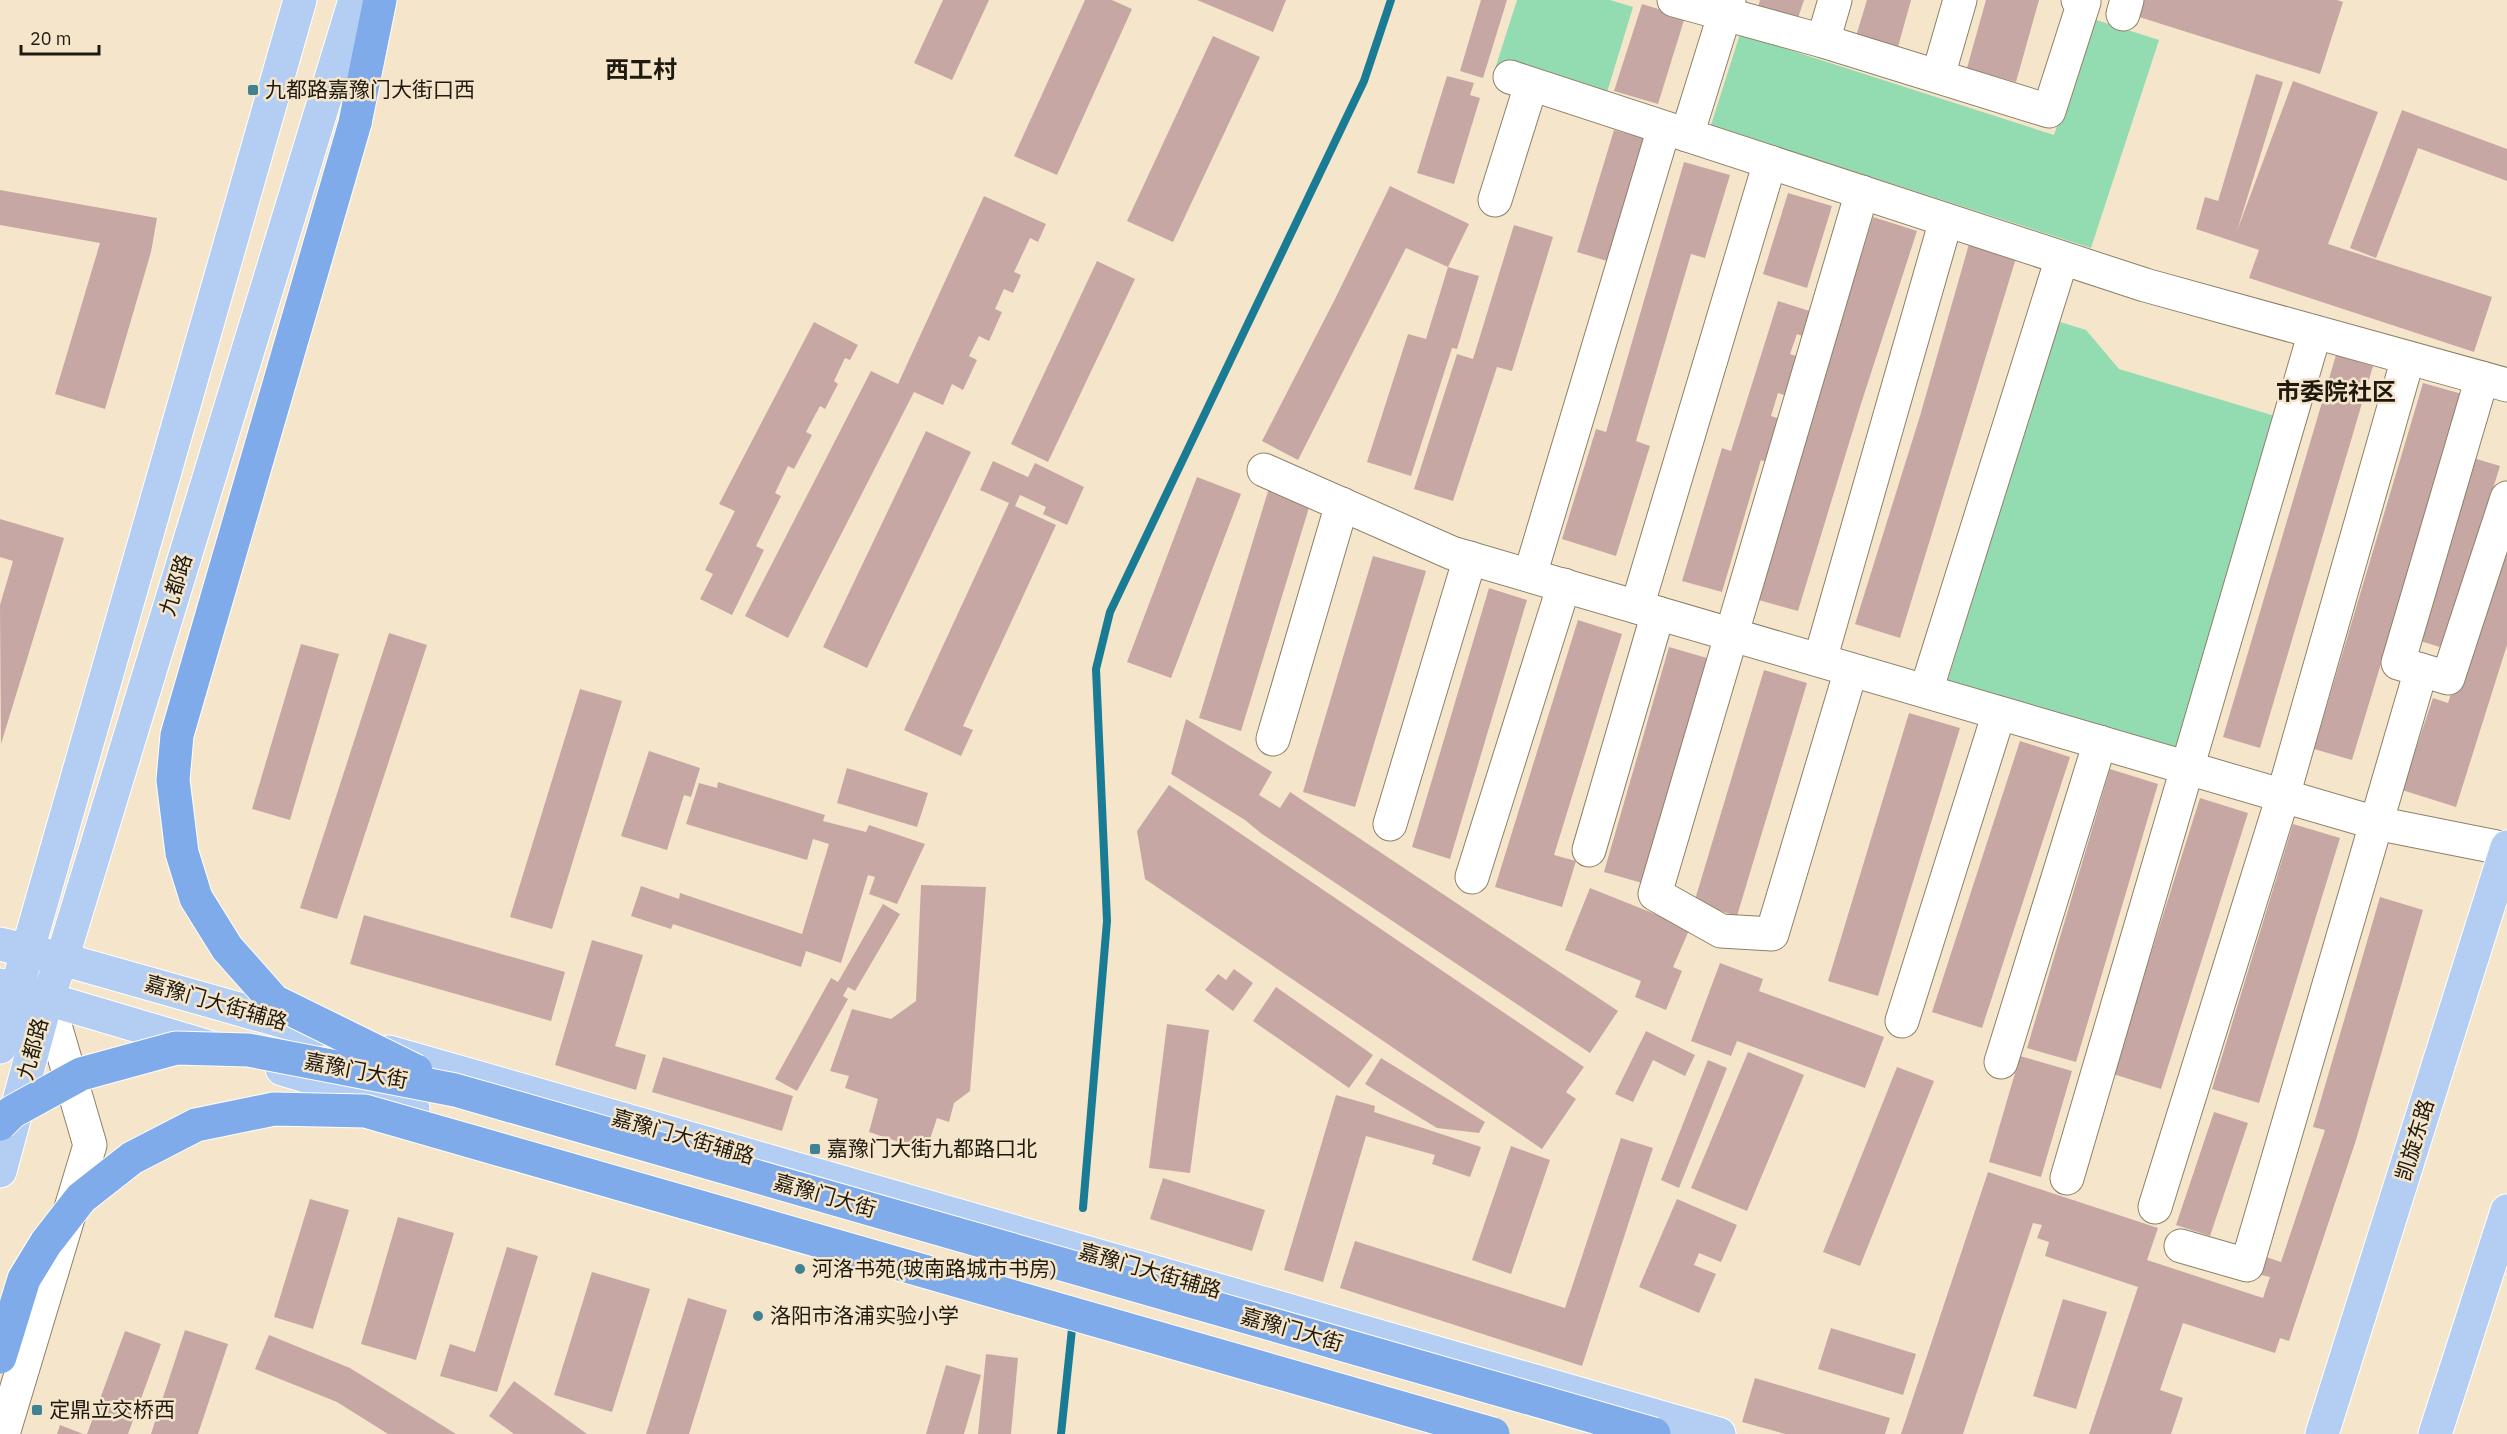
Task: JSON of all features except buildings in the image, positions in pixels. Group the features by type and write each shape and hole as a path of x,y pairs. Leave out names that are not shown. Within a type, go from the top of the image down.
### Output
{"highway":[{"path":"380,0 355,123 177,735 173,780 182,853 196,898 227,948 274,1001 455,1090"},
{"name":"嘉豫门大街","path":"0,1124 12,1112 81,1074 176,1048 248,1050 455,1090 1654,1434"},
{"name":"嘉豫门大街","path":"0,1357 24,1279 46,1243 81,1198 132,1158 196,1125 274,1109 365,1111 1483,1432"}],"main road":[{"name":"九都路","path":"0,1171 16,993 13,948 300,0"},
{"name":"九都路","path":"0,1047 16,993 62,959 355,0"},
{"name":"凯旋东路","path":"2322,1434 2507,848"},
{"name":"嘉豫门大街辅路","path":"13,948 62,959 1719,1434"},
{"name":"嘉豫门大街辅路","path":"16,993 1483,1432"},
{"path":"2435,1434 2507,1211"}],"street":[{"path":"1674,0 1726,7 1823,41 2049,111 2084,2 2078,0"},
{"path":"1823,41 1835,0"},
{"path":"1938,76 1960,0"},
{"path":"1530,575 1676,132 1726,7"},
{"path":"1495,200 1520,81 2145,285 2494,382 2398,663 2448,678 2507,498"},
{"path":"1589,850 1648,610 1770,162"},
{"path":"1851,669 1772,934 1721,931 1655,894 1862,192"},
{"path":"1820,660 1946,220"},
{"path":"1926,691 2062,258"},
{"path":"2067,1178 2315,332"},
{"path":"2155,1207 2283,796 2408,358"},
{"path":"1264,470 1452,553 2376,823 2507,848"},
{"path":"1273,740 1342,504"},
{"path":"1390,824 1470,558"},
{"path":"1472,877 1564,585"},
{"path":"2181,1246 2247,1265 2421,670"},
{"path":"1902,1021 1999,713"},
{"path":"2001,1062 2100,742"},
{"path":"3,1434 90,1145 16,993"}],"green space":[{"path":"1517,0 1610,0 1633,7 1604,102 1495,69"},
{"path":"2093,19 2159,40 2091,248 1711,125 1740,34 2054,135"},
{"path":"2057,321 2086,330 2119,369 2275,416 2175,750 1947,683"}],"waterway":[{"path":"1083,1208 1107,921 1096,669 1110,612 1364,81 1391,0"},
{"path":"1061,1434 1072,1329"}],"place":[{"name":"九都路嘉豫门大街口西","path":"253,90"},
{"name":"嘉豫门大街九都路口北","path":"815,1149"},
{"name":"河洛书苑(玻南路城市书房)","path":"800,1269"},
{"name":"洛阳市洛浦实验小学","path":"758,1316"},
{"name":"定鼎立交桥西","path":"37,1410"}],"district":[{"name":"西工村","path":"641,70"},
{"name":"市委院社区","path":"2336,392"}]}
